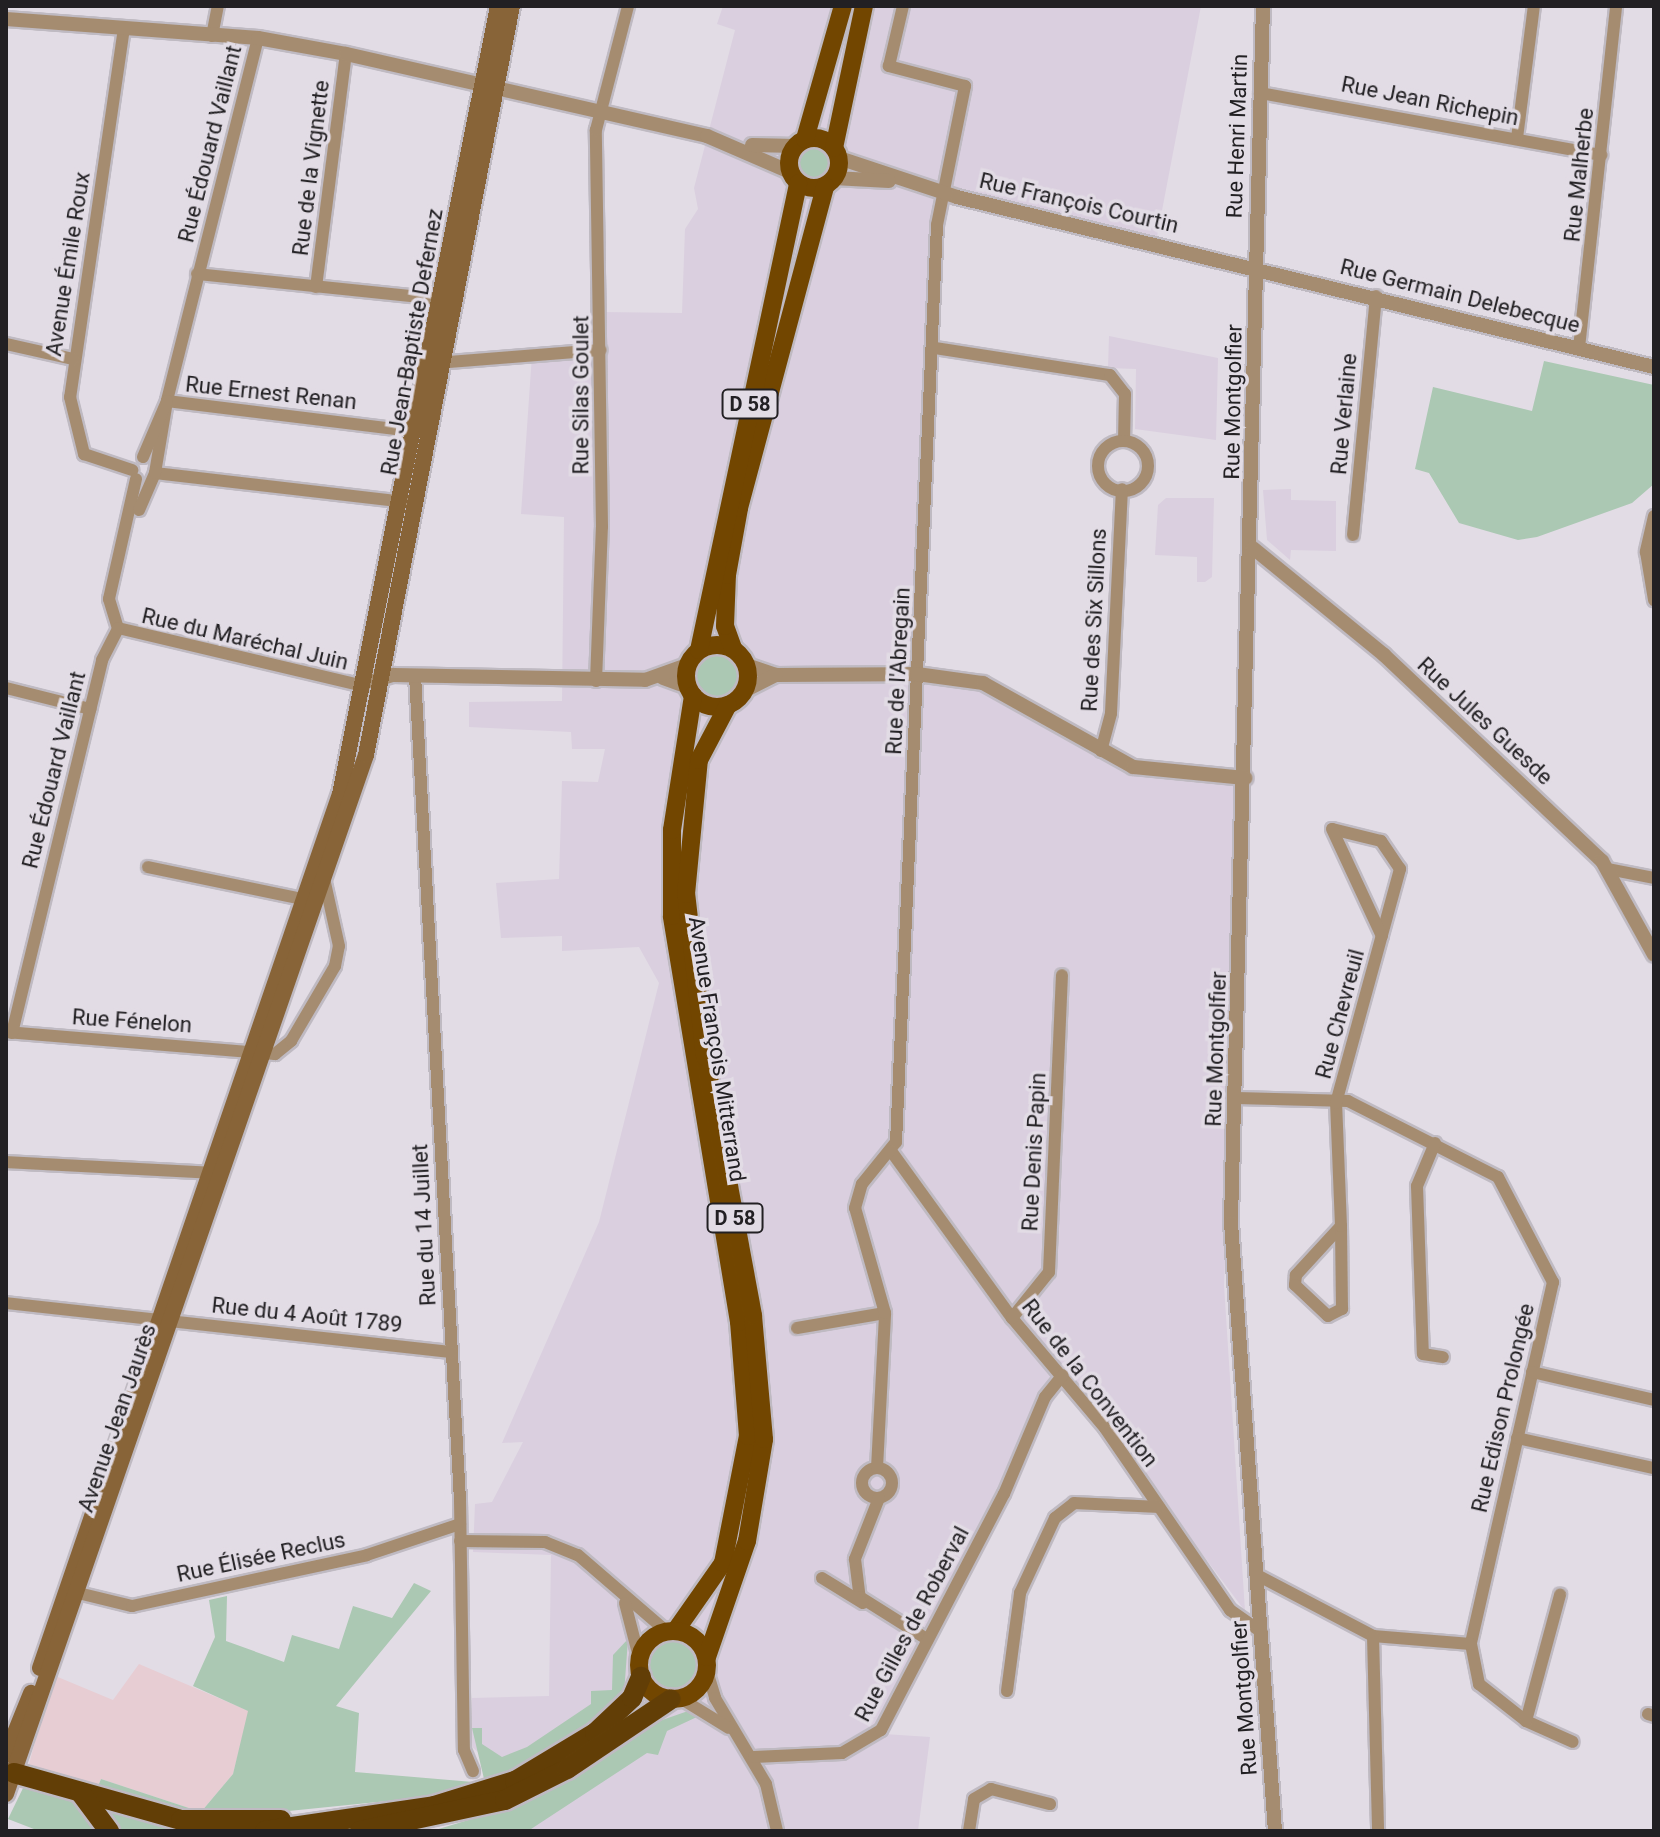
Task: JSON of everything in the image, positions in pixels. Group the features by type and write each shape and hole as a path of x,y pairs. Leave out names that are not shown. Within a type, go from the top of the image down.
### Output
{"highway":[{"path":"265,1831 434,1806 515,1781 595,1733 632,1698 640,1667"},
{"path":"360,1831 505,1800 567,1769 676,1699"},
{"path":"9,1767 80,1792 189,1822 304,1823"},
{"path":"80,1792 109,1831"}],"main road":[{"name":"Rue Jean-Baptiste Defernez","path":"382,676 490,85 498,6"},
{"name":"Rue Jean-Baptiste Defernez","path":"364,686 418,432 437,363 441,299 490,85 512,6"},
{"path":"843,6 800,143 794,177 829,182 864,6"},
{"path":"800,143 836,153"},
{"name":"D 58","path":"794,177 807,205"},
{"name":"D 58","path":"693,657 717,608 807,205 829,182"},
{"name":"D 58","path":"717,608 733,648"},
{"path":"733,648 747,665 744,691 728,705 707,706 691,692 693,657 733,648"},
{"name":"Avenue Jean Jaurès","path":"6,1794 9,1767 260,1053 325,883 382,676"},
{"name":"Avenue Jean Jaurès","path":"260,1053 307,900 364,686"},
{"name":"Avenue François Mitterrand","path":"671,1630 723,1563 748,1436 739,1322 672,916 672,830 691,692"},
{"name":"Avenue François Mitterrand","path":"707,1664 728,1591 747,1541 764,1439 753,1315 688,923 687,842 707,737 728,705"},
{"path":"728,1591 756,1565"},
{"path":"671,1630 692,1636 707,1664 698,1688 676,1699 640,1667 671,1630"}],"street":[{"path":"212,36 218,6"},
{"name":"Rue Silas Goulet","path":"596,681 600,350 597,109 628,6"},
{"name":"Rue de l'Abregain","path":"891,1151 941,193 965,86 889,66 903,6"},
{"name":"Rue Henri Martin","path":"1254,267 1263,6"},
{"path":"1517,138 1534,6"},
{"name":"Rue Malherbe","path":"1579,348 1597,154 1616,6"},
{"path":"6,19 258,38 490,85 724,141 800,143"},
{"name":"Avenue Émile Roux","path":"124,28 73,359 79,448 96,462 404,502"},
{"name":"Rue Édouard Vaillant","path":"9,1033 90,709 118,628 110,617 145,470 167,401 258,38"},
{"name":"Rue de la Vignette","path":"316,287 346,54"},
{"name":"Rue Jean Richepin","path":"1260,93 1597,154"},
{"path":"724,141 794,177"},
{"path":"836,153 895,180"},
{"path":"829,182 895,180"},
{"name":"Rue François Courtin","path":"895,180 1254,267"},
{"name":"Rue Germain Delebecque","path":"1254,267 1654,367"},
{"name":"Rue Montgolfier","path":"1254,267 1253,548 1231,1223 1275,1831"},
{"path":"197,274 441,299"},
{"name":"Rue Verlaine","path":"1353,535 1376,296"},
{"path":"6,344 73,359"},
{"path":"935,348 1110,375 1125,394 1124,440"},
{"path":"437,363 600,350"},
{"name":"Rue Ernest Renan","path":"167,401 418,432"},
{"path":"1124,440 1142,448 1149,467 1141,486 1108,488 1097,464 1102,451 1124,440"},
{"name":"Rue des Six Sillons","path":"1101,751 1111,713 1122,489"},
{"path":"1654,516 1646,552 1654,600"},
{"name":"Rue Jules Guesde","path":"1253,548 1384,655 1608,869 1653,949"},
{"name":"Rue du Maréchal Juin","path":"118,628 364,686"},
{"path":"663,678 693,657"},
{"path":"747,665 776,675 917,674 1000,689 1101,751 1142,770 1245,778"},
{"path":"364,686 382,676 415,675 596,681 663,678 691,692"},
{"name":"Rue du 14 Juillet","path":"415,675 460,1524 464,1750 473,1771"},
{"path":"744,691 776,675"},
{"path":"6,688 90,709"},
{"name":"Rue Chevreuil","path":"1341,1226 1296,1275 1295,1285 1328,1316 1342,1309 1341,1226 1336,1103 1382,936 1400,869 1381,841 1332,829 1382,936"},
{"path":"148,867 307,900"},
{"path":"1608,869 1654,878"},
{"name":"Avenue Jean Jaurès","path":"260,1053 286,1048 335,966 339,946 325,883"},
{"name":"Rue Denis Papin","path":"1012,1318 1049,1272 1062,975"},
{"name":"Rue Fénelon","path":"9,1033 260,1053"},
{"name":"Rue Edison Prolongée","path":"1237,1098 1336,1103 1435,1143 1498,1177 1553,1282 1471,1644 1472,1675 1526,1721 1573,1742"},
{"path":"1435,1143 1417,1186 1421,1308 1423,1354 1443,1357"},
{"path":"879,1498 862,1483 877,1468 885,1313 855,1208 862,1184 891,1151"},
{"name":"Rue de la Convention","path":"891,1151 1012,1318 1063,1375 1241,1623 1262,1632"},
{"path":"6,1162 218,1174"},
{"name":"Rue du 4 Août 1789","path":"6,1303 451,1352"},
{"path":"797,1328 885,1313"},
{"path":"1532,1372 1654,1400"},
{"name":"Rue Gilles de Roberval","path":"754,1757 842,1753 867,1743 890,1714 925,1638 1063,1375"},
{"path":"1517,1438 1654,1468"},
{"path":"863,1603 856,1581 855,1559 879,1498 893,1482 877,1468"},
{"path":"1007,1691 1020,1593 1055,1518 1074,1503 1159,1507"},
{"name":"Rue Élisée Reclus","path":"73,1592 132,1606 367,1555 460,1524"},
{"path":"460,1541 545,1542 578,1555 624,1600 671,1630"},
{"path":"1257,1575 1373,1636 1471,1644"},
{"path":"822,1578 838,1592 925,1638"},
{"path":"838,1592 856,1581"},
{"path":"1259,1598 1278,1585"},
{"path":"1526,1721 1560,1595"},
{"path":"624,1600 640,1667"},
{"path":"1373,1636 1378,1831"},
{"path":"707,1664 737,1734 754,1757 777,1831"},
{"path":"676,1699 737,1734"},
{"path":"969,1831 974,1799 991,1789 1050,1804"}],"shaded area":[{"path":"723,6 1201,6 1156,242 941,193 917,674 983,683 1116,759 1245,778 1224,1285 1245,1611 1124,1450 1063,1385 971,1539 902,1678 884,1734 930,1737 918,1831 459,1831 461,1784 485,1783 485,1758 471,1746 472,1698 549,1696 551,1555 473,1552 475,1504 492,1502 523,1442 502,1443 599,1222 659,983 639,947 562,951 562,936 501,938 496,883 559,879 562,781 598,782 605,749 572,749 571,732 469,727 469,702 562,701 564,517 521,514 532,355 600,350 601,312 682,313 685,229 698,209 694,188 735,30 717,24"},
{"path":"1109,336 1218,358 1216,440 1135,429 1136,369 1108,368"},
{"path":"1291,489 1291,500 1336,501 1336,551 1291,550 1290,560 1267,540 1263,490"},
{"path":"1166,498 1214,498 1212,577 1205,582 1197,582 1197,557 1155,555 1158,505"},
{"path":"139,1664 249,1711 233,1774 201,1812 101,1779 96,1791 29,1764 53,1675 113,1700"}],"green space":[{"path":"814,145 826,151 832,163 826,175 814,181 802,175 796,163 802,151"},
{"path":"1544,361 1654,385 1654,484 1632,503 1537,537 1518,540 1459,523 1429,473 1415,469 1433,387 1532,411"},
{"path":"715,654 731,661 738,677 731,693 715,700 699,693 692,677 699,661"},
{"path":"414,1583 431,1591 336,1706 359,1713 355,1772 485,1783 437,1796 218,1818 96,1791 101,1779 201,1812 233,1774 248,1711 193,1686 215,1637 209,1600 227,1596 226,1641 284,1662 292,1635 339,1649 353,1606 392,1618"},
{"path":"628,1639 624,1694 542,1759 485,1783 472,1728 482,1728 482,1744 502,1757 527,1747 591,1704 591,1691 612,1690 613,1655"},
{"path":"675,1640 693,1647 700,1665 693,1683 675,1690 657,1683 650,1665 657,1647"},
{"path":"688,1711 699,1716 667,1731 658,1755 647,1753 528,1831 432,1831 505,1809 645,1726"},
{"path":"25,1784 76,1797 104,1831 39,1831 8,1819"},
{"path":"112,1807 196,1831 116,1831 107,1817"}]}
